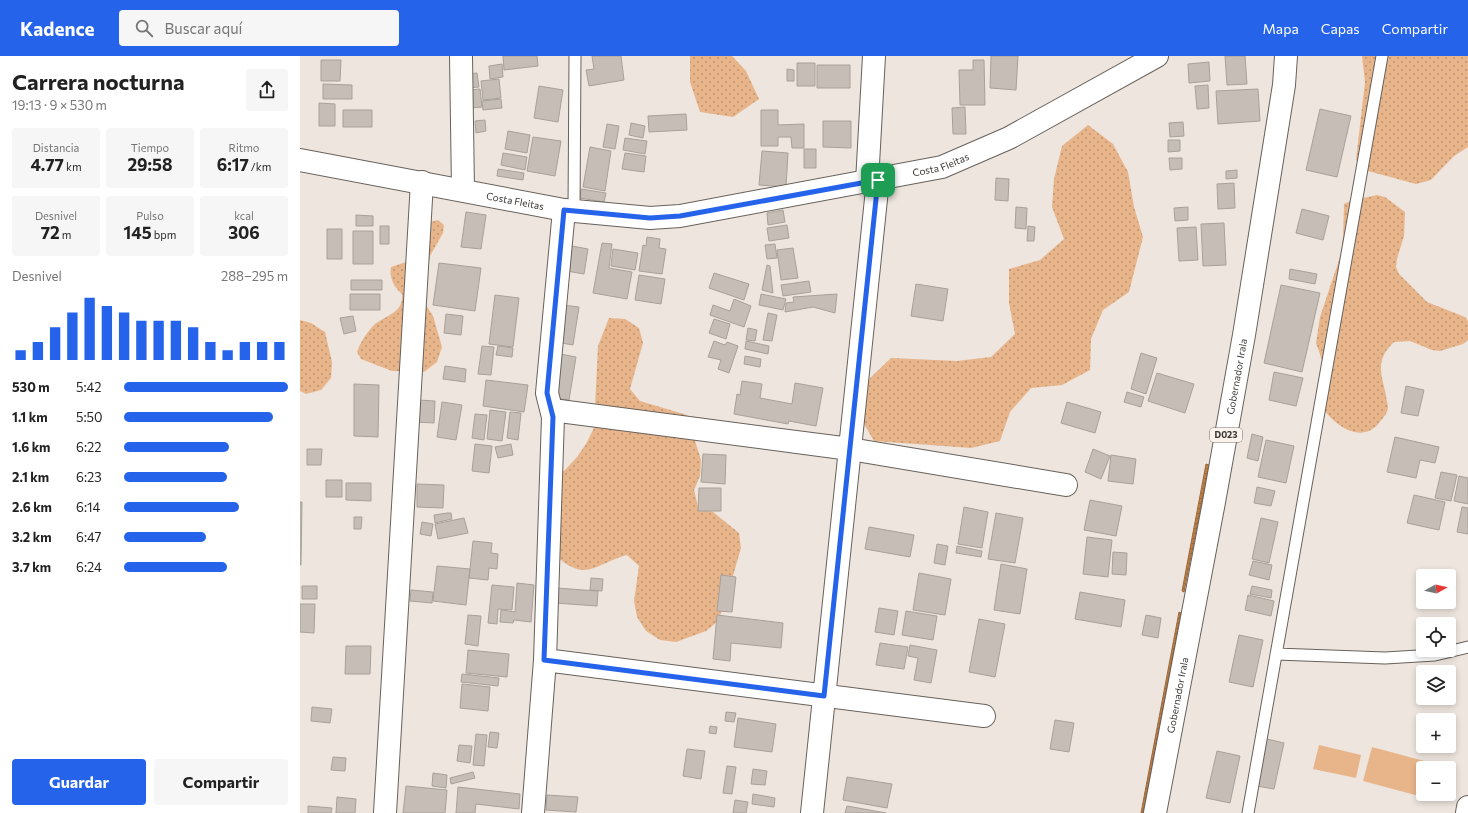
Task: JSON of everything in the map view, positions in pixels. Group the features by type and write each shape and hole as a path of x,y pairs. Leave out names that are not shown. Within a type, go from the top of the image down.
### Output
{"street":[{"path":"461,56 463,190"},
{"path":"812,813 850,449 873,181 874,56"},
{"name":"Costa Fleitas","path":"300,160 569,211 650,218 680,216 942,168 1003,141 1157,56"},
{"name":"Gobernador Irala","path":"1155,813 1242,342 1284,85 1286,56"},
{"path":"385,813 422,182"},
{"path":"532,813 544,660 552,410 547,393 569,211"},
{"path":"552,410 850,449 1066,485"},
{"path":"544,660 984,716"},
{"path":"1467,813 1468,807"}],"lane":[{"path":"569,211 575,56"},
{"path":"1248,813 1382,56"},
{"path":"1276,654 1384,658 1435,655 1468,647"}],"shaded area":[{"path":"690,56 732,56 746,71 759,99 733,117 700,112 690,82"},
{"path":"1362,56 1468,56 1468,147 1454,156 1431,180 1416,184 1368,171 1356,160 1365,82"},
{"path":"1088,125 1113,144 1128,172 1134,207 1143,237 1129,292 1103,310 1091,339 1090,370 1062,385 1031,388 1010,412 1000,441 971,448 874,441 857,412 867,381 891,358 957,361 991,357 1015,334 1009,303 1009,269 1040,260 1064,239 1052,207 1054,179 1062,146"},
{"path":"1377,195 1385,197 1405,212 1404,236 1396,267 1399,274 1427,302 1465,317 1468,321 1468,340 1463,344 1440,351 1432,350 1410,341 1394,342 1384,355 1381,367 1388,409 1379,423 1372,429 1364,432 1356,432 1341,426 1327,414 1322,407 1324,366 1316,343 1320,317 1341,254 1344,204 1353,200"},
{"path":"438,220 444,225 443,233 430,256 428,267 424,274 424,302 433,316 442,347 437,362 424,372 392,371 361,359 357,352 366,334 374,325 397,310 402,300 402,294 391,279 391,267 406,262 408,246 430,222"},
{"path":"609,318 625,319 639,328 643,343 630,389 640,401 687,415 701,460 700,476 694,490 698,506 713,512 739,533 741,548 724,607 717,622 706,631 676,642 660,640 646,631 637,617 634,601 639,566 627,555 591,569 583,570 567,564 556,556 551,479 565,470 577,457 594,428 598,346"},
{"path":"300,320 311,323 325,332 332,362 331,378 321,390 306,394 300,391"},
{"path":"1206,464 1209,465 1184,592 1182,591"},
{"path":"1179,612 1181,613 1143,813 1141,813"},
{"path":"1319,745 1361,755 1356,778 1313,769"},
{"path":"1372,747 1424,761 1416,761 1416,795 1363,781"}],"building":[{"path":"503,56 537,56 538,66 504,70"},
{"path":"592,56 621,56 624,80 589,86 586,70 594,69"},
{"path":"991,56 1018,56 1016,90 990,88"},
{"path":"1225,56 1245,56 1247,84 1227,85"},
{"path":"321,60 341,60 340,81 321,81"},
{"path":"973,60 984,60 985,105 960,105 959,70 973,70"},
{"path":"1209,62 1210,81 1189,83 1188,64"},
{"path":"797,63 815,63 815,86 797,86"},
{"path":"502,64 503,77 490,79 489,66"},
{"path":"817,65 850,65 850,88 817,88"},
{"path":"787,69 794,70 794,81 787,81"},
{"path":"477,73 479,87 468,88 467,74"},
{"path":"499,79 501,98 483,100 481,81"},
{"path":"323,84 352,85 352,99 323,99"},
{"path":"1208,85 1209,108 1197,109 1195,86"},
{"path":"539,86 563,90 558,122 534,118"},
{"path":"480,89 482,107 470,108 468,90"},
{"path":"1258,89 1260,121 1218,124 1216,91"},
{"path":"501,99 502,108 483,110 482,101"},
{"path":"319,103 335,104 335,126 319,126"},
{"path":"965,107 966,134 953,134 952,108"},
{"path":"1320,109 1351,116 1337,177 1306,170"},
{"path":"343,110 372,110 372,127 343,127"},
{"path":"761,110 778,110 778,125 804,124 804,148 792,148 791,137 778,137 778,146 761,146"},
{"path":"686,114 687,130 649,132 648,116"},
{"path":"485,120 486,131 476,133 475,121"},
{"path":"823,121 851,121 851,148 823,147"},
{"path":"1183,122 1184,136 1170,137 1169,123"},
{"path":"631,123 645,126 643,138 629,135"},
{"path":"607,124 619,126 615,149 603,147"},
{"path":"508,131 530,135 527,153 505,149"},
{"path":"533,137 561,141 555,176 527,171"},
{"path":"625,138 647,141 645,154 623,150"},
{"path":"1168,140 1180,140 1180,151 1168,152"},
{"path":"590,147 611,151 605,191 583,187"},
{"path":"804,149 816,149 816,168 804,168"},
{"path":"762,151 788,153 786,187 759,185"},
{"path":"503,153 527,157 525,170 501,165"},
{"path":"625,153 646,156 644,172 622,169"},
{"path":"1169,158 1182,158 1182,169 1170,170"},
{"path":"498,169 524,173 523,180 497,176"},
{"path":"1237,170 1237,178 1226,179 1226,171"},
{"path":"996,178 1009,179 1008,201 995,200"},
{"path":"1234,183 1235,208 1218,209 1217,184"},
{"path":"581,189 606,193 604,202 580,198"},
{"path":"1016,207 1027,208 1026,229 1015,228"},
{"path":"1188,207 1188,220 1175,221 1174,208"},
{"path":"1302,209 1329,216 1323,240 1296,233"},
{"path":"783,210 785,222 768,225 767,213"},
{"path":"466,212 486,215 481,249 461,247"},
{"path":"356,215 373,216 373,226 356,226"},
{"path":"1224,223 1226,265 1203,266 1201,224"},
{"path":"787,225 789,238 769,241 767,228"},
{"path":"380,226 389,226 389,244 380,244"},
{"path":"1028,226 1035,227 1034,241 1027,241"},
{"path":"1196,227 1198,260 1179,261 1177,228"},
{"path":"327,229 342,229 342,259 327,259"},
{"path":"353,231 373,231 373,264 353,264"},
{"path":"647,237 660,239 659,248 666,249 662,274 639,271 643,245 646,246"},
{"path":"602,243 612,244 609,268 632,272 627,299 593,293"},
{"path":"775,244 777,258 767,259 765,245"},
{"path":"572,246 588,249 584,274 567,271"},
{"path":"793,248 798,278 781,280 777,250"},
{"path":"613,249 638,253 635,270 611,266"},
{"path":"439,263 481,268 475,311 433,305"},
{"path":"767,265 770,266 773,293 762,290"},
{"path":"1290,269 1317,274 1315,284 1289,279"},
{"path":"714,273 749,284 744,300 709,288"},
{"path":"639,275 665,279 661,304 635,300"},
{"path":"351,280 382,280 382,290 351,290"},
{"path":"809,281 811,292 783,296 781,285"},
{"path":"916,284 948,289 943,321 911,316"},
{"path":"1281,285 1320,293 1302,372 1264,363"},
{"path":"350,294 380,294 380,310 350,310"},
{"path":"761,294 786,299 783,310 759,305"},
{"path":"837,294 835,313 813,307 785,312 786,303 794,302 793,297"},
{"path":"495,295 519,298 513,347 489,344"},
{"path":"734,299 751,306 744,327 710,315 713,305 730,311"},
{"path":"562,305 579,307 573,345 556,342"},
{"path":"768,313 777,315 772,341 763,340"},
{"path":"446,314 463,316 461,335 444,333"},
{"path":"353,316 356,331 344,334 340,318"},
{"path":"714,319 730,324 726,339 709,333"},
{"path":"748,328 757,330 755,341 746,340"},
{"path":"714,341 725,345 727,342 738,346 729,373 718,369 721,360 708,357"},
{"path":"746,341 769,346 768,354 745,349"},
{"path":"482,346 494,347 491,375 478,374"},
{"path":"498,346 513,348 512,357 496,355"},
{"path":"1141,353 1157,358 1146,394 1131,389"},
{"path":"560,354 576,357 569,400 553,398"},
{"path":"745,356 761,359 760,367 744,364"},
{"path":"445,366 466,369 465,382 443,379"},
{"path":"1274,372 1303,378 1296,406 1269,400"},
{"path":"1157,373 1194,384 1185,413 1148,401"},
{"path":"486,380 528,385 524,412 483,406"},
{"path":"742,381 762,384 760,398 792,404 795,383 823,388 816,426 789,421 788,424 734,414 737,394 740,395"},
{"path":"354,384 379,385 378,437 354,436"},
{"path":"1406,386 1424,390 1418,416 1401,413"},
{"path":"1127,392 1144,397 1141,407 1124,402"},
{"path":"418,400 435,401 434,423 416,422"},
{"path":"442,402 462,405 456,440 437,437"},
{"path":"1067,402 1101,412 1095,433 1061,423"},
{"path":"490,410 506,412 502,441 487,439"},
{"path":"510,412 521,413 518,440 507,438"},
{"path":"475,414 487,415 484,440 472,438"},
{"path":"1252,434 1263,437 1258,461 1247,458"},
{"path":"1395,437 1439,447 1435,463 1420,460 1416,478 1387,472"},
{"path":"1266,440 1294,446 1286,483 1258,477"},
{"path":"475,444 492,446 489,473 472,471"},
{"path":"511,444 513,455 498,458 495,447"},
{"path":"307,449 322,449 321,465 307,465"},
{"path":"1093,449 1110,456 1101,479 1085,472"},
{"path":"703,454 726,455 725,484 701,482"},
{"path":"1111,455 1136,459 1133,484 1108,481"},
{"path":"1441,472 1457,475 1451,501 1435,498"},
{"path":"1459,476 1468,478 1468,504 1454,501"},
{"path":"326,480 342,480 342,497 326,497"},
{"path":"346,483 371,483 371,501 346,500"},
{"path":"417,484 444,485 443,508 417,507"},
{"path":"1257,487 1275,491 1271,506 1254,503"},
{"path":"699,488 721,488 721,511 698,511"},
{"path":"1414,495 1445,502 1439,530 1407,523"},
{"path":"1090,500 1122,506 1116,536 1084,530"},
{"path":"300,502 302,502 301,565 300,565"},
{"path":"964,507 988,512 982,548 958,544"},
{"path":"1462,507 1468,508 1468,534 1457,532"},
{"path":"451,513 452,519 435,523 434,515"},
{"path":"996,513 1023,518 1015,563 988,559"},
{"path":"354,517 362,517 361,529 354,529"},
{"path":"464,518 468,533 438,539 435,524"},
{"path":"1261,518 1278,522 1269,563 1252,559"},
{"path":"422,522 433,524 431,536 420,534"},
{"path":"869,527 914,535 910,557 865,549"},
{"path":"1087,537 1112,540 1108,577 1083,574"},
{"path":"473,541 492,543 491,553 498,554 497,569 489,568 488,580 469,578"},
{"path":"937,544 948,546 945,565 934,563"},
{"path":"957,546 982,551 981,557 956,553"},
{"path":"1113,552 1127,553 1126,575 1112,574"},
{"path":"1253,561 1272,565 1269,580 1249,575"},
{"path":"1001,564 1027,569 1020,614 994,610"},
{"path":"437,566 470,569 466,605 433,601"},
{"path":"919,573 951,579 945,615 913,610"},
{"path":"721,575 736,577 732,612 717,611"},
{"path":"591,578 603,579 602,591 590,590"},
{"path":"517,583 534,585 531,622 514,620 513,623 500,622 501,610 515,612"},
{"path":"492,585 514,587 512,610 498,609 497,624 488,623"},
{"path":"302,586 317,586 317,599 302,599"},
{"path":"1252,586 1272,590 1271,598 1250,594"},
{"path":"556,588 598,591 597,606 555,603"},
{"path":"411,590 433,592 432,603 410,601"},
{"path":"1080,592 1125,600 1121,627 1075,619"},
{"path":"1248,595 1274,601 1271,616 1245,610"},
{"path":"300,604 315,604 314,633 300,632"},
{"path":"879,608 898,611 894,635 875,632"},
{"path":"906,611 937,616 933,640 902,635"},
{"path":"468,615 481,616 478,646 465,644"},
{"path":"717,615 783,623 781,648 731,643 730,661 713,659"},
{"path":"1146,615 1161,618 1158,638 1142,635"},
{"path":"979,619 1005,624 995,677 969,672"},
{"path":"1239,635 1263,640 1253,687 1229,682"},
{"path":"880,643 908,647 904,669 876,665"},
{"path":"910,645 937,650 931,683 914,680 918,658 908,656"},
{"path":"346,646 371,646 370,674 345,674"},
{"path":"468,650 509,654 507,677 466,673"},
{"path":"462,674 499,678 498,686 461,682"},
{"path":"462,684 490,687 488,711 460,708"},
{"path":"312,707 332,709 330,723 311,721"},
{"path":"726,712 736,713 734,722 725,721"},
{"path":"738,718 776,724 772,752 734,747"},
{"path":"1055,720 1074,723 1069,752 1050,749"},
{"path":"710,726 717,727 716,734 709,733"},
{"path":"490,732 499,733 497,748 488,747"},
{"path":"476,734 487,735 484,766 473,765"},
{"path":"1267,739 1284,743 1274,789 1257,786"},
{"path":"459,745 472,746 470,763 457,761"},
{"path":"687,749 705,751 701,779 683,776"},
{"path":"1217,751 1240,756 1230,803 1206,798"},
{"path":"333,757 346,758 345,771 331,770"},
{"path":"727,766 736,767 732,794 723,793"},
{"path":"753,769 767,771 765,785 751,784"},
{"path":"473,772 475,778 451,784 450,778"},
{"path":"433,773 447,775 446,788 432,786"},
{"path":"847,777 892,784 887,808 843,800"},
{"path":"406,786 447,790 445,813 403,813"},
{"path":"458,787 520,794 519,809 476,804 475,813 456,813"},
{"path":"753,794 775,798 774,807 752,804"},
{"path":"547,795 578,797 576,812 546,810"},
{"path":"337,797 356,799 355,813 336,813"},
{"path":"735,800 748,802 746,813 733,813"},
{"path":"308,806 332,808 331,813 308,813"},
{"path":"847,806 886,813 845,813"}],"route":[{"path":"878,180 824,696 544,660 553,417 547,393 564,210 650,218 680,216 878,180"}]}
